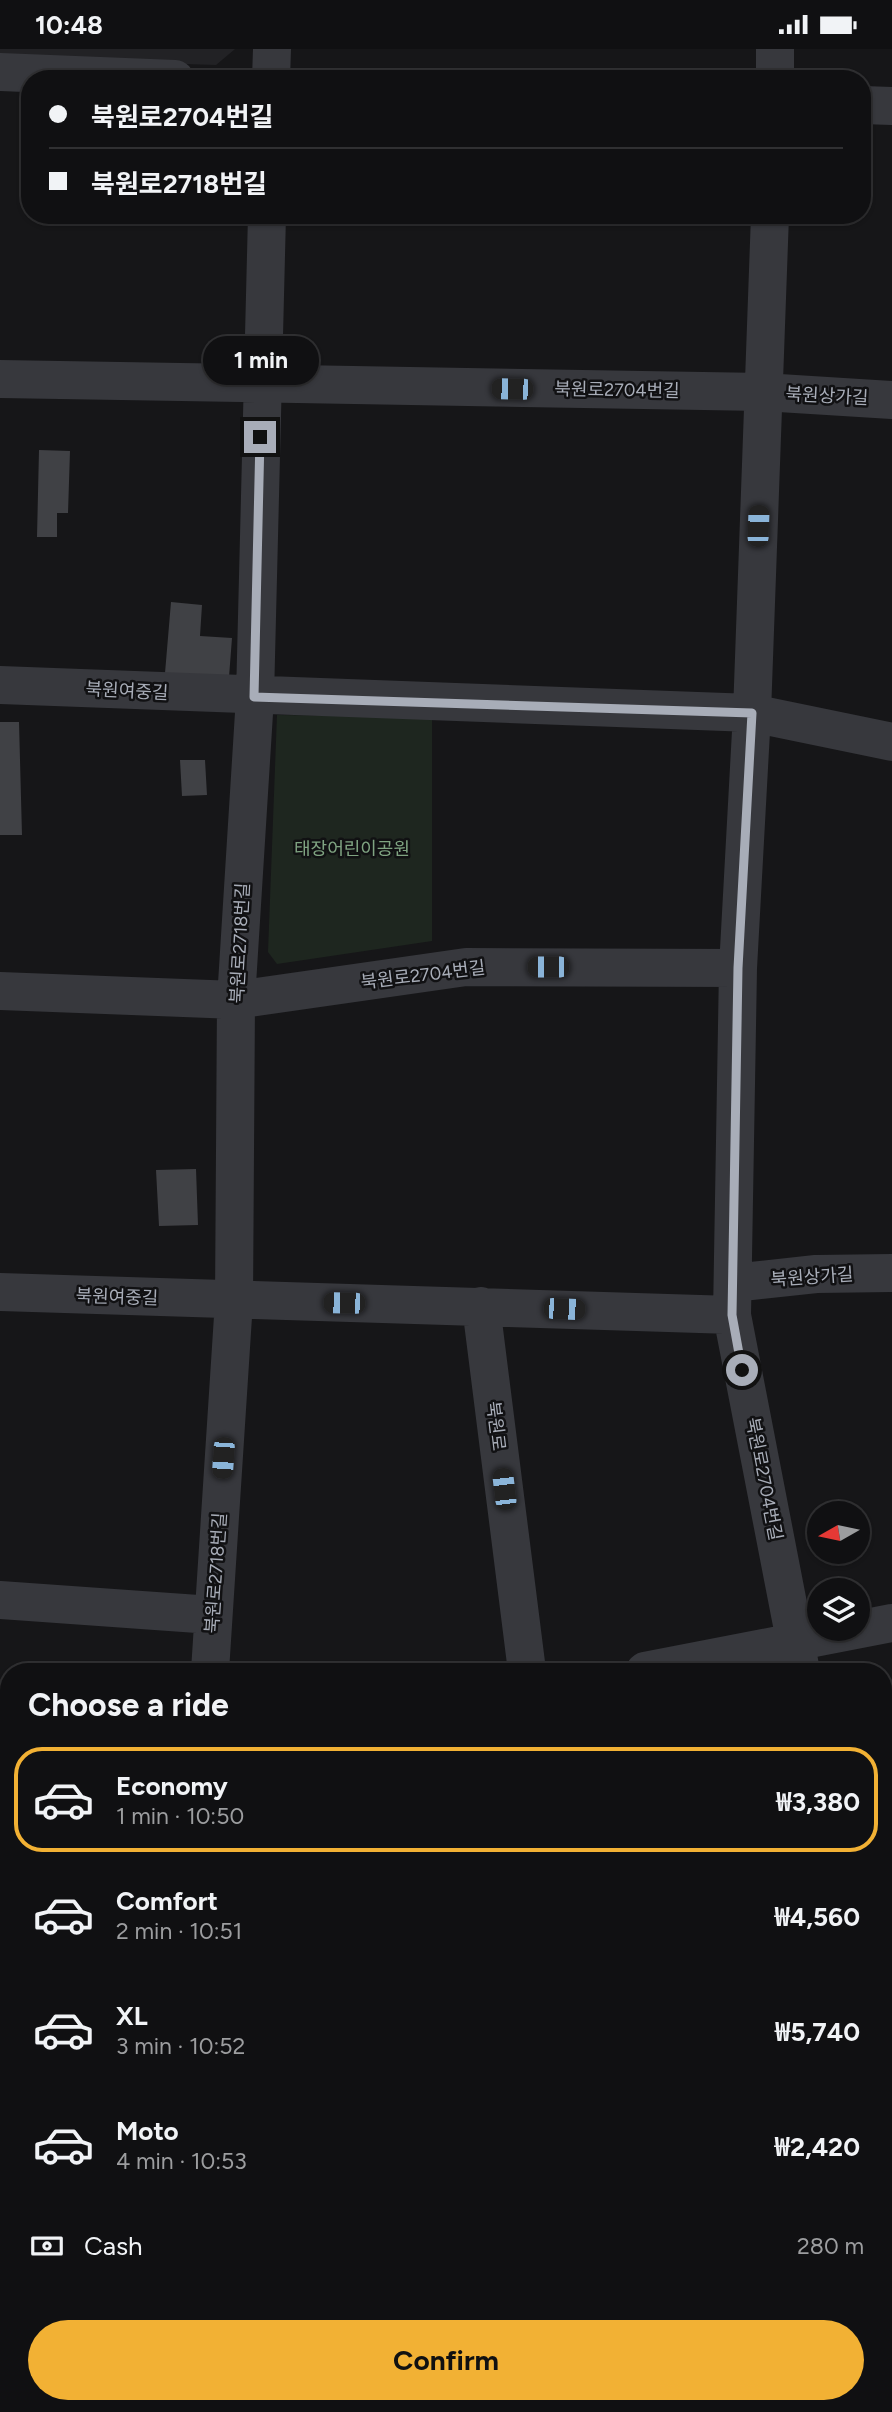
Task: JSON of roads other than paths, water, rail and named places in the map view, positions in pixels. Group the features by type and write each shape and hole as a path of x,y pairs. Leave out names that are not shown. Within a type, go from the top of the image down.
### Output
{"street":[{"path":"271,70 272,49"},
{"path":"775,49 775,70"},
{"path":"0,72 21,73"},
{"path":"871,105 892,106"},
{"name":"북원로2718번길","path":"210,1663 234,1301 236,1000 254,697 267,224"},
{"name":"북원로2704번길","path":"770,224 752,713 738,968 732,1299 798,1657"},
{"name":"북원로2704번길","path":"0,379 763,392"},
{"name":"북원상가길","path":"763,392 892,400"},
{"name":"북원여중길","path":"0,685 254,697"},
{"path":"254,697 752,713 892,742"},
{"name":"북원로2704번길","path":"236,1000 466,967 738,968"},
{"path":"0,991 236,1000"},
{"name":"북원상가길","path":"732,1299 816,1273 892,1273"},
{"name":"북원여중길","path":"0,1292 234,1301"},
{"path":"234,1301 481,1306 732,1299"},
{"name":"북원로","path":"481,1306 526,1663"},
{"path":"0,1600 212,1615"},
{"path":"732,1663 798,1657 892,1623"}],"park label":[{"name":"태장어린이공원","path":"352,849"}]}
